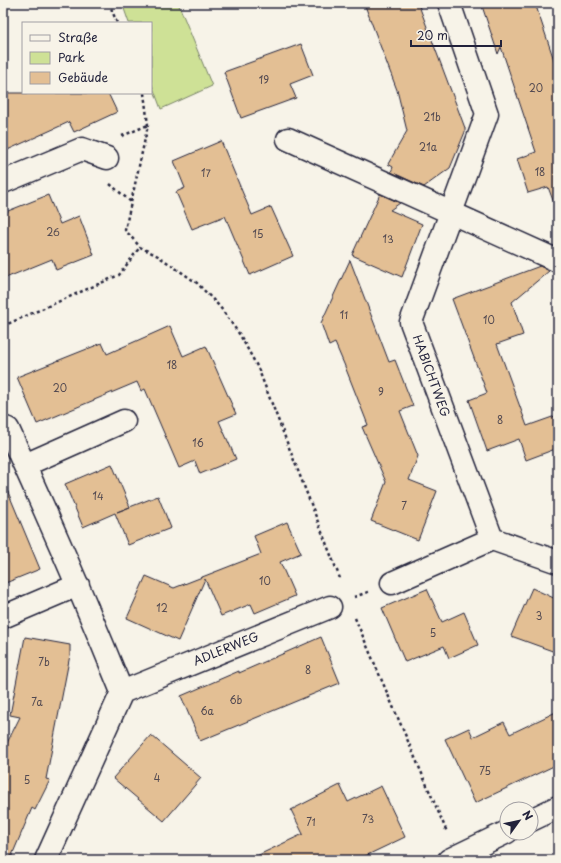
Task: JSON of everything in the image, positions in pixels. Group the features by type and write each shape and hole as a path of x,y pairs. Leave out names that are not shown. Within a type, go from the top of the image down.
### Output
{"street":[{"name":"HABICHTWEG","path":"450,3 487,114 411,322 492,539"},
{"path":"288,139 558,261"},
{"path":"3,182 82,149 107,158"},
{"path":"25,465 124,421"},
{"path":"3,427 8,429 25,465 78,585 122,692 46,860"},
{"path":"392,584 492,539 558,562"},
{"path":"3,617 78,585"},
{"name":"ADLERWEG","path":"122,692 338,603"},
{"path":"539,816 558,807"},
{"path":"455,859 499,836"}],"path":[{"path":"109,3 117,22"},
{"path":"144,94 148,125 126,230 140,247 158,256 197,283 220,307 240,335 258,368 338,603 455,859"},
{"path":"3,326 119,275 140,247"},
{"path":"338,603 392,584"}],"green space":[{"path":"122,3 178,3 212,86 161,109 152,85 152,22 129,22"}],"building":[{"path":"364,3 418,3 465,128 465,132 450,168 424,187 391,172 393,167 388,164 407,131 397,90"},
{"path":"481,3 535,3 558,72 558,202 554,203 548,187 528,193 517,159 536,152 501,47 498,54"},
{"path":"301,44 313,75 290,84 296,98 241,118 224,72"},
{"path":"3,93 108,94 117,112 74,132 69,122 3,152"},
{"path":"221,141 252,215 271,207 293,256 250,275 225,216 192,229 176,192 185,188 174,161"},
{"path":"380,194 400,203 390,210 422,224 402,277 352,255"},
{"path":"48,195 60,224 79,216 94,255 56,270 52,259 3,279 3,213"},
{"path":"350,260 389,362 395,360 413,406 400,411 418,456 409,480 437,491 418,540 371,521 386,482 362,427 368,425 344,364 335,343 329,346 321,323"},
{"path":"540,266 549,271 512,302 523,335 497,344 527,426 558,415 558,448 526,460 519,439 487,451 469,400 487,393 452,299"},
{"path":"170,326 183,356 206,346 236,414 219,421 236,459 200,474 195,461 179,468 145,389 141,391 137,382 37,424 17,377 102,343 107,354"},
{"path":"112,464 130,507 158,496 171,528 128,545 115,513 83,527 65,484"},
{"path":"3,480 40,569 3,584"},
{"path":"287,522 301,553 280,562 295,596 255,613 251,604 221,616 205,579 178,641 127,618 146,576 174,588 261,554 254,536"},
{"path":"532,588 558,600 558,653 511,636"},
{"path":"427,589 442,622 464,612 478,645 449,658 444,646 405,662 382,608"},
{"path":"25,637 70,645 70,655 46,779 50,780 35,810 32,808 10,860 3,860 3,751 20,717 10,715"},
{"path":"321,637 340,683 200,741 181,696 239,671 239,673"},
{"path":"558,711 558,764 475,803 445,739 469,728 473,737 504,722 510,734"},
{"path":"151,735 201,778 164,821 113,778"},
{"path":"340,785 348,802 381,786 405,837 357,860 248,860 303,834 291,810"}]}
